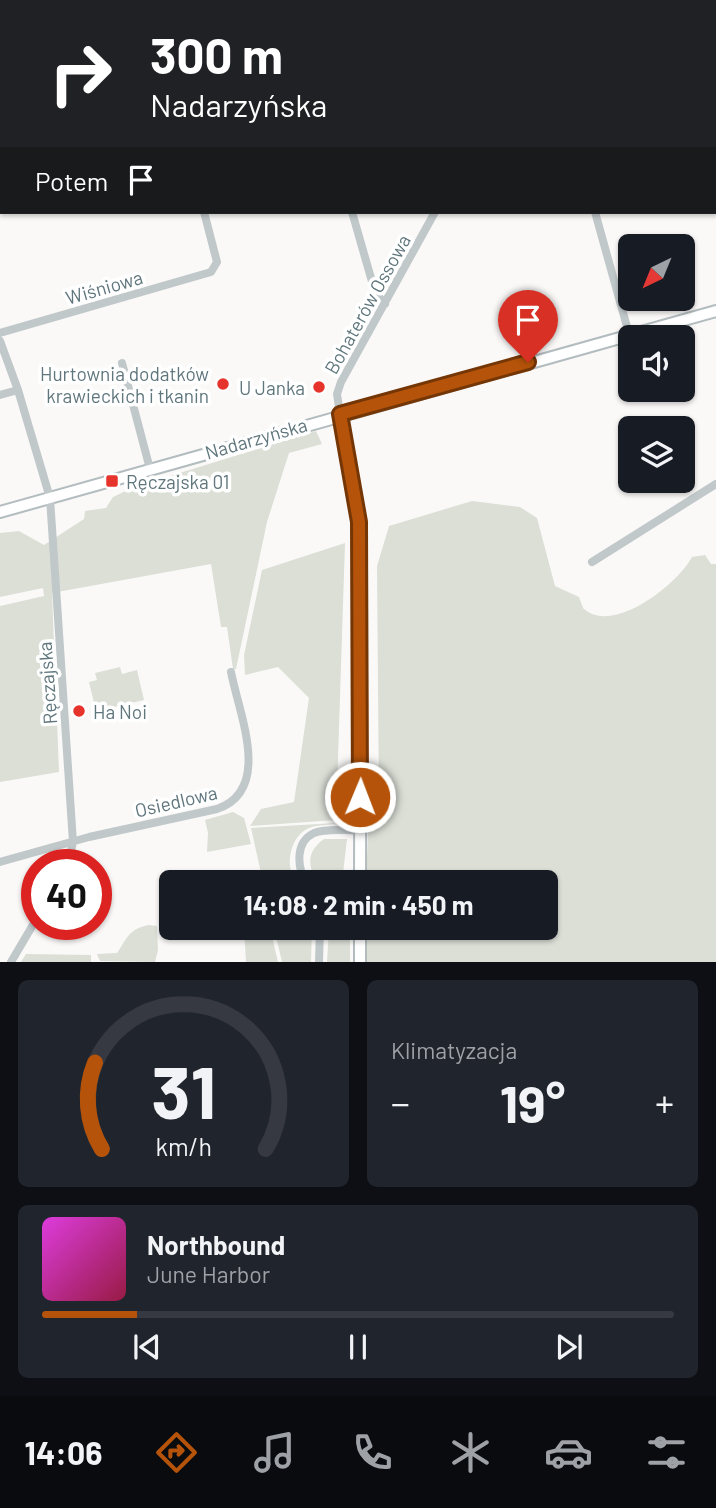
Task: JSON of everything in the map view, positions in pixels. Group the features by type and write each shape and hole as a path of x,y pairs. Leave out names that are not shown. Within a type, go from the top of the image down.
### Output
{"main road":[{"name":"Nadarzyńska","path":"663,325 716,311"},
{"name":"Nadarzyńska","path":"0,512 618,337"},
{"path":"340,414 357,503 361,554 360,870"},
{"path":"360,940 360,962"}],"street":[{"name":"Wiśniowa","path":"0,333 204,275 215,268 216,255 205,214"},
{"path":"353,214 375,292 384,304"},
{"name":"Bohaterów Ossowa","path":"340,414 339,388 434,214"},
{"path":"596,214 626,325"},
{"name":"Ręczajska","path":"0,341 18,390 50,498 71,849"},
{"path":"122,363 150,469"},
{"path":"0,395 18,390"},
{"path":"592,562 716,484"},
{"name":"Osiedlowa","path":"0,862 73,842 217,809 239,797 250,766 230,672"},
{"path":"300,870 299,852 309,837 324,831 359,830"},
{"path":"11,962 24,940"},
{"path":"319,962 320,940"}],"shaded area":[{"path":"316,431 322,444 289,453 267,522 236,669 233,669 227,627 221,627 211,564 52,593 59,772 0,782 0,606 44,596 43,588 0,597 0,533 19,531 44,545 84,519 85,511 106,508 113,497 134,487"},
{"path":"472,501 520,507 537,518 555,586 579,597 583,608 595,615 610,616 643,604 673,581 692,557 705,555 711,564 716,564 716,962 365,962 366,940 558,940 558,870 366,870 369,810 379,805 377,566 389,526"},
{"path":"345,543 336,820 250,826 261,809 294,802 309,698 278,667 245,675 244,655 262,570"},
{"path":"120,667 122,674 137,670 144,700 96,711 89,682 97,680 95,673"},
{"path":"233,812 244,818 251,844 207,852 208,833 205,820"},
{"path":"336,823 316,826 302,832 293,844 291,870 260,870 251,828"},
{"path":"324,839 347,839 343,870 312,870 310,859"},
{"path":"149,925 157,926 158,950 155,962 100,961 97,954 117,953 132,932"},
{"path":"245,940 273,940 278,962 246,962"},
{"path":"277,940 312,940 311,962 282,962"},
{"path":"328,940 350,940 350,962 327,962"},
{"path":"26,954 91,955 91,962 21,962"}],"place":[{"name":"Hurtownia dodatków krawieckich i tkanin","path":"223,384"},
{"name":"U Janka","path":"319,387"},
{"name":"Ręczajska 01","path":"112,481"},
{"name":"Ha Noi","path":"79,711"}],"route":[{"path":"360,797 361,554 357,503 340,414 528,362"}]}
